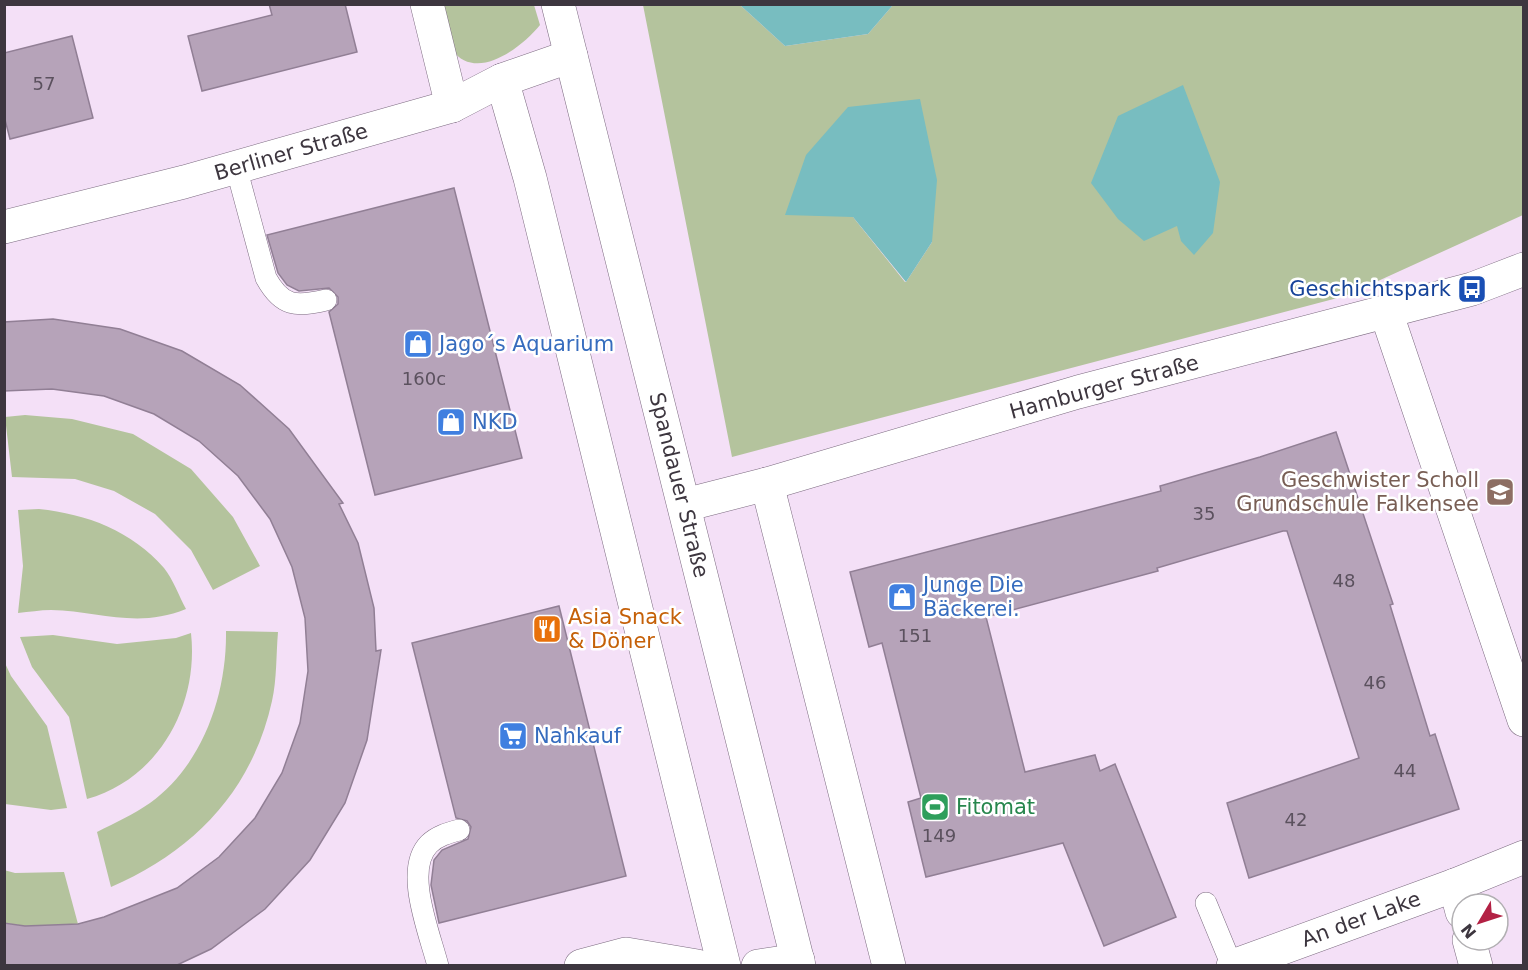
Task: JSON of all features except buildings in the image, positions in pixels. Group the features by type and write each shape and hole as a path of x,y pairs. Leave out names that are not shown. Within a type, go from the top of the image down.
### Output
{"street":[{"path":"427,4 452,106"},
{"name":"Spandauer Straße","path":"558,4 799,963"},
{"name":"Berliner Straße","path":"4,227 236,167 452,106 502,80 571,56"},
{"path":"502,80 541,223 724,966"},
{"name":"Hamburger Straße","path":"685,505 768,484 1078,392 1472,289 1524,269"},
{"path":"1386,312 1524,720"},
{"path":"768,484 889,966"},
{"name":"An der Lake","path":"1470,892 1524,857"},
{"name":"An der Lake","path":"1248,963 1450,902"},
{"path":"581,966 626,954 681,964"},
{"path":"758,966 799,963"}],"lane":[{"path":"236,167 266,278 272,290 279,298 298,305 326,300"},
{"path":"438,966 417,879 418,860 429,844 442,835 459,830"},
{"path":"1206,903 1248,963"}],"shaded area":[{"path":"441,5 534,5 540,25 522,43 499,58 474,63 462,59 452,50 446,35"},
{"path":"643,5 740,5 785,46 868,34 893,5 1523,5 1523,215 1345,296 732,457","holes":["853,217 932,242 905,282"]},
{"path":"740,5 893,5 868,34 785,46"},
{"path":"1183,85 1220,182 1213,233 1194,255 1181,241 1177,226 1144,241 1118,219 1091,183 1118,116"},
{"path":"920,99 937,180 932,242 906,282 853,217 785,215 806,155 848,107"},
{"path":"25,415 72,419 133,434 191,469 233,517 260,566 213,590 191,550 155,514 114,491 75,479 12,477 5,417"},
{"path":"39,509 74,515 108,526 138,544 164,568 186,609 151,618 51,610 18,613 23,566 18,510"},
{"path":"226,631 278,632 276,676 272,701 263,733 250,763 234,790 193,836 141,872 111,887 97,832 150,803 169,787 198,748 216,703 222,679"},
{"path":"191,633 192,660 188,686 181,712 169,736 154,757 135,775 112,789 87,799 69,717 32,667 20,637 53,635 117,644 176,638"},
{"path":"4,661 11,676 47,726 67,808 51,810 5,804"},
{"path":"4,870 15,873 64,872 78,924 25,926 5,923"}],"place":[{"name":"Geschichtspark","path":"1472,289"},
{"name":"Jago´s Aquarium","path":"418,344"},
{"name":"NKD","path":"451,422"},
{"name":"Geschwister Scholl Grundschule Falkensee","path":"1500,492"},
{"name":"Junge Die Bäckerei.","path":"902,597"},
{"name":"Asia Snack & Döner","path":"547,629"},
{"name":"Nahkauf","path":"513,736"},
{"name":"Fitomat","path":"935,807"}]}
